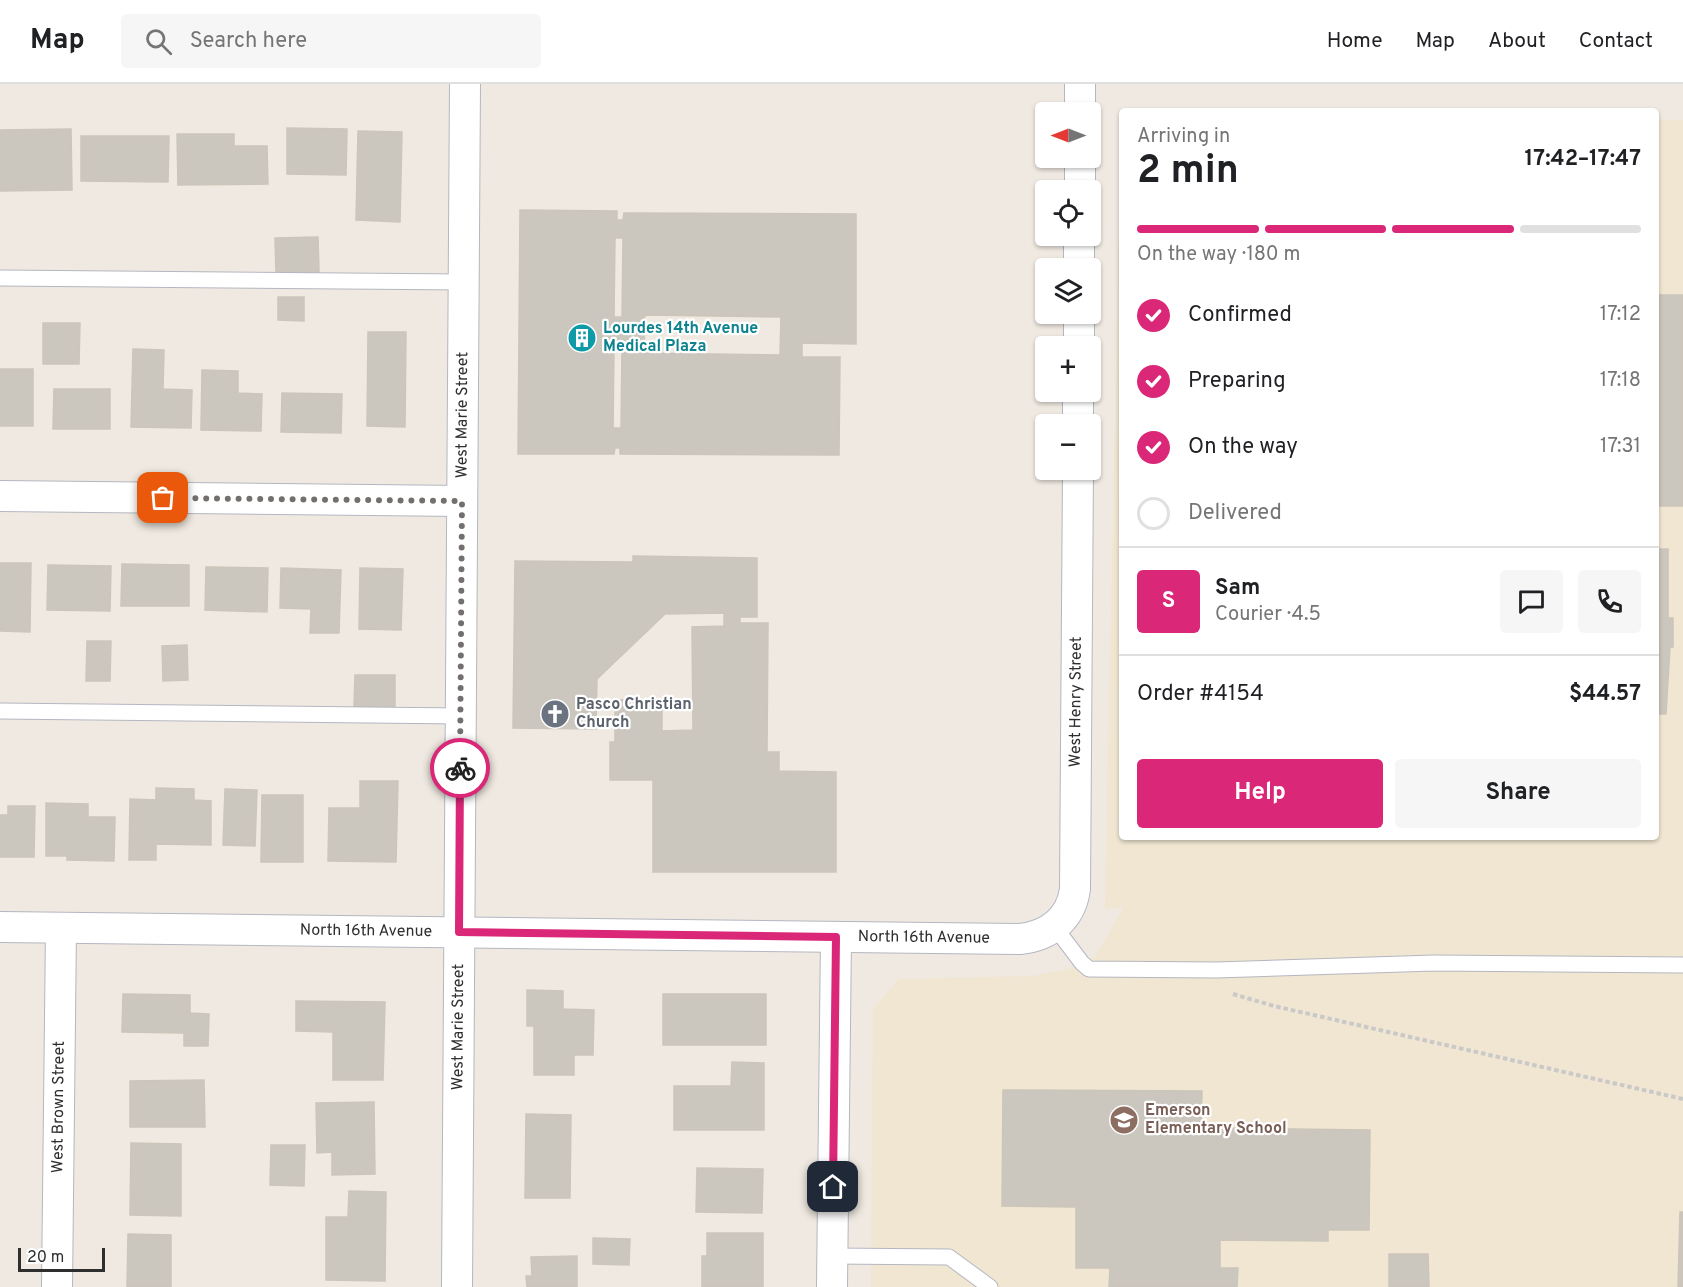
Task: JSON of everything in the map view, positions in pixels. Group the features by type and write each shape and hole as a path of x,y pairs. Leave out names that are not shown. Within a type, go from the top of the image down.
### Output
{"street":[{"name":"West Marie Street","path":"457,1287 465,84"},
{"path":"1080,84 1080,102"},
{"name":"West Henry Street","path":"1053,926 1064,917 1071,906 1075,889 1078,480"},
{"path":"0,496 462,501"},
{"name":"North 16th Avenue","path":"0,927 1020,939 1032,938 1053,926"},
{"name":"West Brown Street","path":"57,1287 61,928"},
{"path":"832,1287 836,937"}],"lane":[{"path":"0,278 464,282"},
{"path":"0,711 461,716"},
{"path":"1053,926 1089,969 1216,970 1434,963 1683,965"},
{"path":"832,1256 949,1257 990,1287"}],"path":[{"path":"1216,970 1227,992 1274,1006 1683,1099"}],"shaded area":[{"path":"1659,120 1683,120 1683,1287 871,1287 873,1009 899,979 1032,976 1068,969 1095,957 1124,907 1105,909 1119,218 1119,840 1659,840"}],"building":[{"path":"287,128 347,129 346,175 287,174"},
{"path":"71,129 72,190 0,191 0,130"},
{"path":"358,131 402,132 400,222 356,220"},
{"path":"177,134 234,134 234,146 267,146 268,184 178,185"},
{"path":"81,136 169,136 168,182 81,181"},
{"name":"Lourdes 14th Avenue Medical Plaza","path":"520,210 617,211 617,220 623,220 624,213 856,214 856,344 802,343 802,357 840,357 839,455 620,454 620,448 615,448 614,454 518,454","holes":["615,238 623,238 622,317 614,317","645,315 781,317 780,355 644,353","614,350 622,350 621,428 613,428"]},
{"path":"318,237 319,272 276,273 275,238"},
{"path":"1659,295 1683,295 1683,506 1659,506"},
{"path":"278,297 304,297 304,321 278,320"},
{"path":"43,323 80,323 79,364 43,364"},
{"path":"368,332 406,332 405,427 367,426"},
{"path":"133,349 164,350 163,389 192,390 191,428 131,427"},
{"path":"0,369 33,369 33,426 0,426"},
{"path":"202,370 238,371 238,393 262,394 261,431 201,430"},
{"path":"54,389 110,389 110,429 53,429"},
{"path":"282,393 342,394 341,433 281,432"},
{"path":"1659,549 1668,549 1668,618 1673,618 1673,647 1670,647 1666,714 1659,714"},
{"name":"Pasco Christian Church","path":"633,556 757,558 757,617 740,617 740,623 768,623 767,752 779,752 779,771 836,772 836,872 653,872 653,780 610,780 610,742 615,742 615,700 662,699 662,731 693,730 692,627 724,626 724,613 665,614 597,679 596,729 513,728 515,561 633,562"},
{"path":"0,563 31,563 30,632 0,631"},
{"path":"122,564 189,565 189,606 121,606"},
{"path":"48,565 111,566 110,611 47,610"},
{"path":"206,567 268,568 267,612 205,610"},
{"path":"281,568 341,570 339,633 310,633 311,609 280,608"},
{"path":"360,568 403,569 401,630 359,629"},
{"path":"87,641 111,641 110,681 86,681"},
{"path":"187,645 188,680 163,681 162,646"},
{"path":"355,675 395,675 395,707 354,707"},
{"path":"360,781 398,781 396,862 328,861 329,808 360,808"},
{"path":"156,788 194,789 194,800 211,801 211,845 156,844 156,860 129,860 130,799 156,800"},
{"path":"225,789 257,790 255,846 223,845"},
{"path":"262,795 303,795 303,862 261,862"},
{"path":"46,803 88,804 88,817 115,817 114,861 67,860 67,856 46,856"},
{"path":"8,806 35,806 34,857 0,857 0,815 8,815"},
{"path":"527,990 563,991 563,1009 594,1010 593,1055 574,1055 574,1075 534,1075 534,1026 527,1026"},
{"path":"123,994 190,995 190,1013 209,1014 208,1046 184,1046 184,1033 122,1032"},
{"path":"663,994 766,994 766,1045 663,1045"},
{"path":"296,1001 385,1002 383,1080 333,1080 333,1032 296,1031"},
{"path":"732,1062 764,1063 764,1130 674,1130 674,1086 731,1086"},
{"path":"204,1080 205,1127 130,1127 130,1081"},
{"path":"1003,1090 1202,1091 1201,1128 1370,1130 1369,1230 1328,1230 1328,1241 1220,1240 1220,1268 1238,1268 1237,1287 1109,1287 1110,1268 1076,1268 1076,1207 1002,1206"},
{"path":"374,1102 375,1174 332,1175 332,1152 317,1153 316,1103"},
{"path":"526,1114 571,1115 570,1198 525,1198"},
{"path":"131,1143 181,1144 181,1216 130,1215"},
{"path":"271,1145 305,1145 304,1186 270,1185"},
{"path":"697,1168 763,1169 762,1213 696,1212"},
{"path":"349,1191 386,1192 385,1281 326,1280 326,1217 348,1217"},
{"path":"1680,1212 1683,1212 1683,1287 1678,1287"},
{"path":"707,1233 763,1233 763,1287 702,1287 702,1256 707,1256"},
{"path":"128,1234 171,1235 171,1287 127,1287"},
{"path":"593,1238 630,1239 629,1265 593,1264"},
{"path":"1389,1254 1428,1254 1429,1287 1389,1287"},
{"path":"577,1256 577,1287 527,1287 526,1276 532,1276 531,1257"}],"way so far":[{"path":"163,498 462,501 460,768"}],"place":[{"name":"Lourdes 14th Avenue Medical Plaza","path":"582,338"},
{"name":"Pasco Christian Church","path":"555,714"},
{"name":"Emerson Elementary School","path":"1124,1120"}],"route":[{"path":"460,768 459,932 836,937 833,1187"}]}
